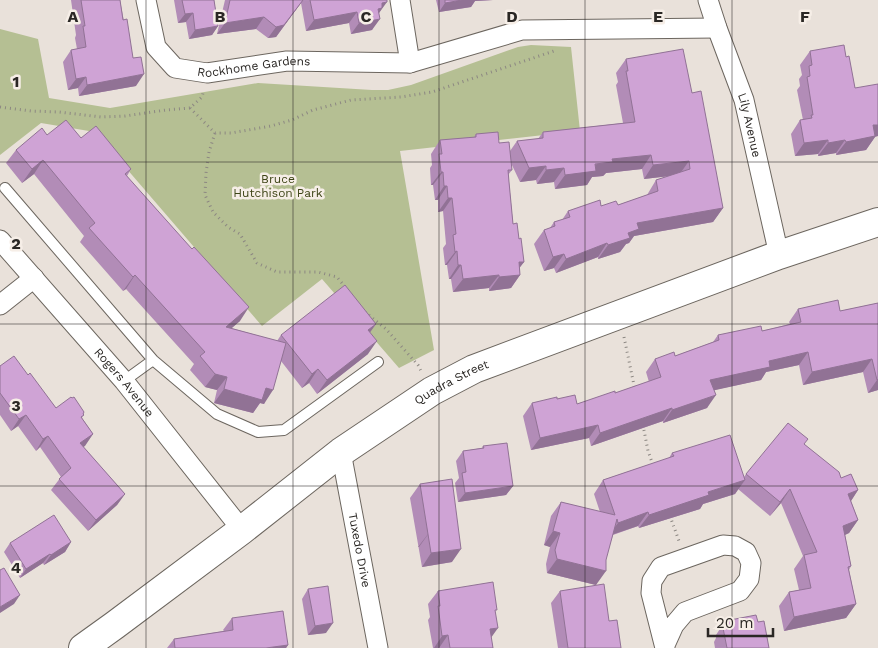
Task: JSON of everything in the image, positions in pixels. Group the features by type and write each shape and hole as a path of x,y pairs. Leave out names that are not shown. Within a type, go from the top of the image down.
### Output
{"main road":[{"name":"Quadra Street","path":"83,648 242,530 341,452 432,391 474,369 779,255 878,222"}],"street":[{"name":"Rockhome Gardens","path":"146,0 156,47 175,68 207,73 287,61 410,64 522,30 717,28"},
{"path":"400,0 410,64"},
{"name":"Lily Avenue","path":"708,0 744,100 779,255"},
{"name":"Rogers Avenue","path":"0,240 124,381 242,530"},
{"path":"0,305 34,278"},
{"name":"Tuxedo Drive","path":"341,452 378,648"},
{"path":"722,545 735,546 746,552 750,563 749,579 740,591 685,612 674,625 665,646 651,593 652,581 661,567 722,545"}],"lane":[{"path":"5,188 153,360 217,414 258,432 284,430 378,362"},
{"path":"124,381 153,360"}],"path":[{"path":"190,108 215,133 231,133 271,126 292,120 313,110 351,100 401,98 432,92 464,82 500,68 558,50 564,45 568,30"},
{"path":"0,107 101,117 190,108 202,97 207,73"},
{"path":"215,133 209,152 205,195 213,212 228,227 240,234 257,263 277,272 318,272 337,277 351,294"},
{"path":"360,306 364,312 386,329 418,365 432,391"},
{"path":"616,316 625,340 637,396"},
{"path":"642,423 654,469"},
{"path":"670,514 685,558"}],"green space":[{"name":"Bruce Hutchison Park","path":"0,29 38,39 49,98 110,108 258,83 388,90 411,85 518,47 531,45 571,47 580,131 400,151 434,350 399,368 322,279 262,326 95,132 41,123 0,155"}],"building":[{"path":"81,0 120,0 123,20 127,19 133,58 141,57 144,74 87,85 86,77 76,79 71,50 86,47"},
{"path":"182,0 214,0 218,26 195,30 193,13 185,14"},
{"path":"230,0 303,0 284,25 276,27 264,17 225,23"},
{"path":"310,0 387,0 387,2 382,3 382,8 378,9 380,19 359,23 357,12 314,20"},
{"path":"445,0 462,0 445,3"},
{"path":"844,45 846,57 849,56 855,88 878,84 878,125 873,125 875,136 846,142 845,140 828,143 828,140 804,143 800,120 812,118 811,115 813,115 807,77 810,76 809,66 812,65 810,51"},
{"path":"683,49 692,93 701,91 723,208 637,223 639,229 628,233 630,238 608,245 607,243 566,259 564,254 553,257 544,230 555,226 554,222 570,217 568,211 600,200 601,206 616,201 618,205 658,191 656,180 690,169 689,161 653,165 651,155 612,159 613,162 595,164 596,171 565,175 564,168 546,170 546,166 529,168 517,141 543,138 543,132 635,122 626,71 628,71 626,59"},
{"path":"66,120 81,138 96,126 131,169 125,174 192,249 194,247 249,307 226,327 286,343 273,390 266,388 262,400 224,389 227,377 215,374 200,356 205,352 89,228 95,223 43,160 32,169 16,150 42,128 47,135"},
{"path":"498,132 499,143 509,142 512,170 508,170 513,224 517,223 524,262 519,262 520,275 463,279 461,265 458,265 457,251 455,252 453,235 456,234 452,198 448,198 447,186 444,186 443,172 441,172 439,154 442,154 440,140 476,137 476,134"},
{"path":"345,285 376,324 368,330 377,341 327,380 318,369 312,374 281,335"},
{"path":"838,300 840,311 878,303 877,380 872,359 812,372 808,352 769,361 770,367 710,380 716,395 672,410 672,408 600,433 598,425 540,438 532,403 575,395 577,404 615,391 615,393 661,377 655,359 674,352 675,356 719,340 718,335 761,326 762,331 801,322 798,309"},
{"path":"14,356 28,375 30,373 56,408 71,397 74,397 84,412 84,415 81,417 93,434 80,443 125,494 96,520 59,479 71,468 48,436 43,439 26,415 19,419 0,393 0,366"},
{"path":"788,423 808,439 804,444 839,472 841,478 851,474 858,490 848,494 858,520 843,526 851,566 848,567 856,604 794,617 789,592 811,588 804,555 817,552 790,489 780,502 746,474"},
{"path":"730,435 745,480 708,492 709,495 649,515 648,512 618,523 617,519 606,560 606,571 557,559 555,550 560,533 553,531 561,502 615,515 603,480 674,456 672,453"},
{"path":"507,443 513,486 465,493 462,473 466,472 463,451"},
{"path":"452,479 461,549 431,553 420,484"},
{"path":"54,515 71,542 26,569 10,543"},
{"path":"4,568 20,595 0,607 0,570"},
{"path":"493,582 498,628 490,629 493,648 450,648 448,635 442,636 438,591"},
{"path":"604,584 609,621 617,620 621,648 568,648 560,591"},
{"path":"328,586 333,623 315,626 308,589"},
{"path":"283,611 288,645 266,648 175,648 174,639 233,630 232,618"},
{"path":"756,615 758,622 764,621 769,648 727,648 723,628 726,627 725,621"}]}
